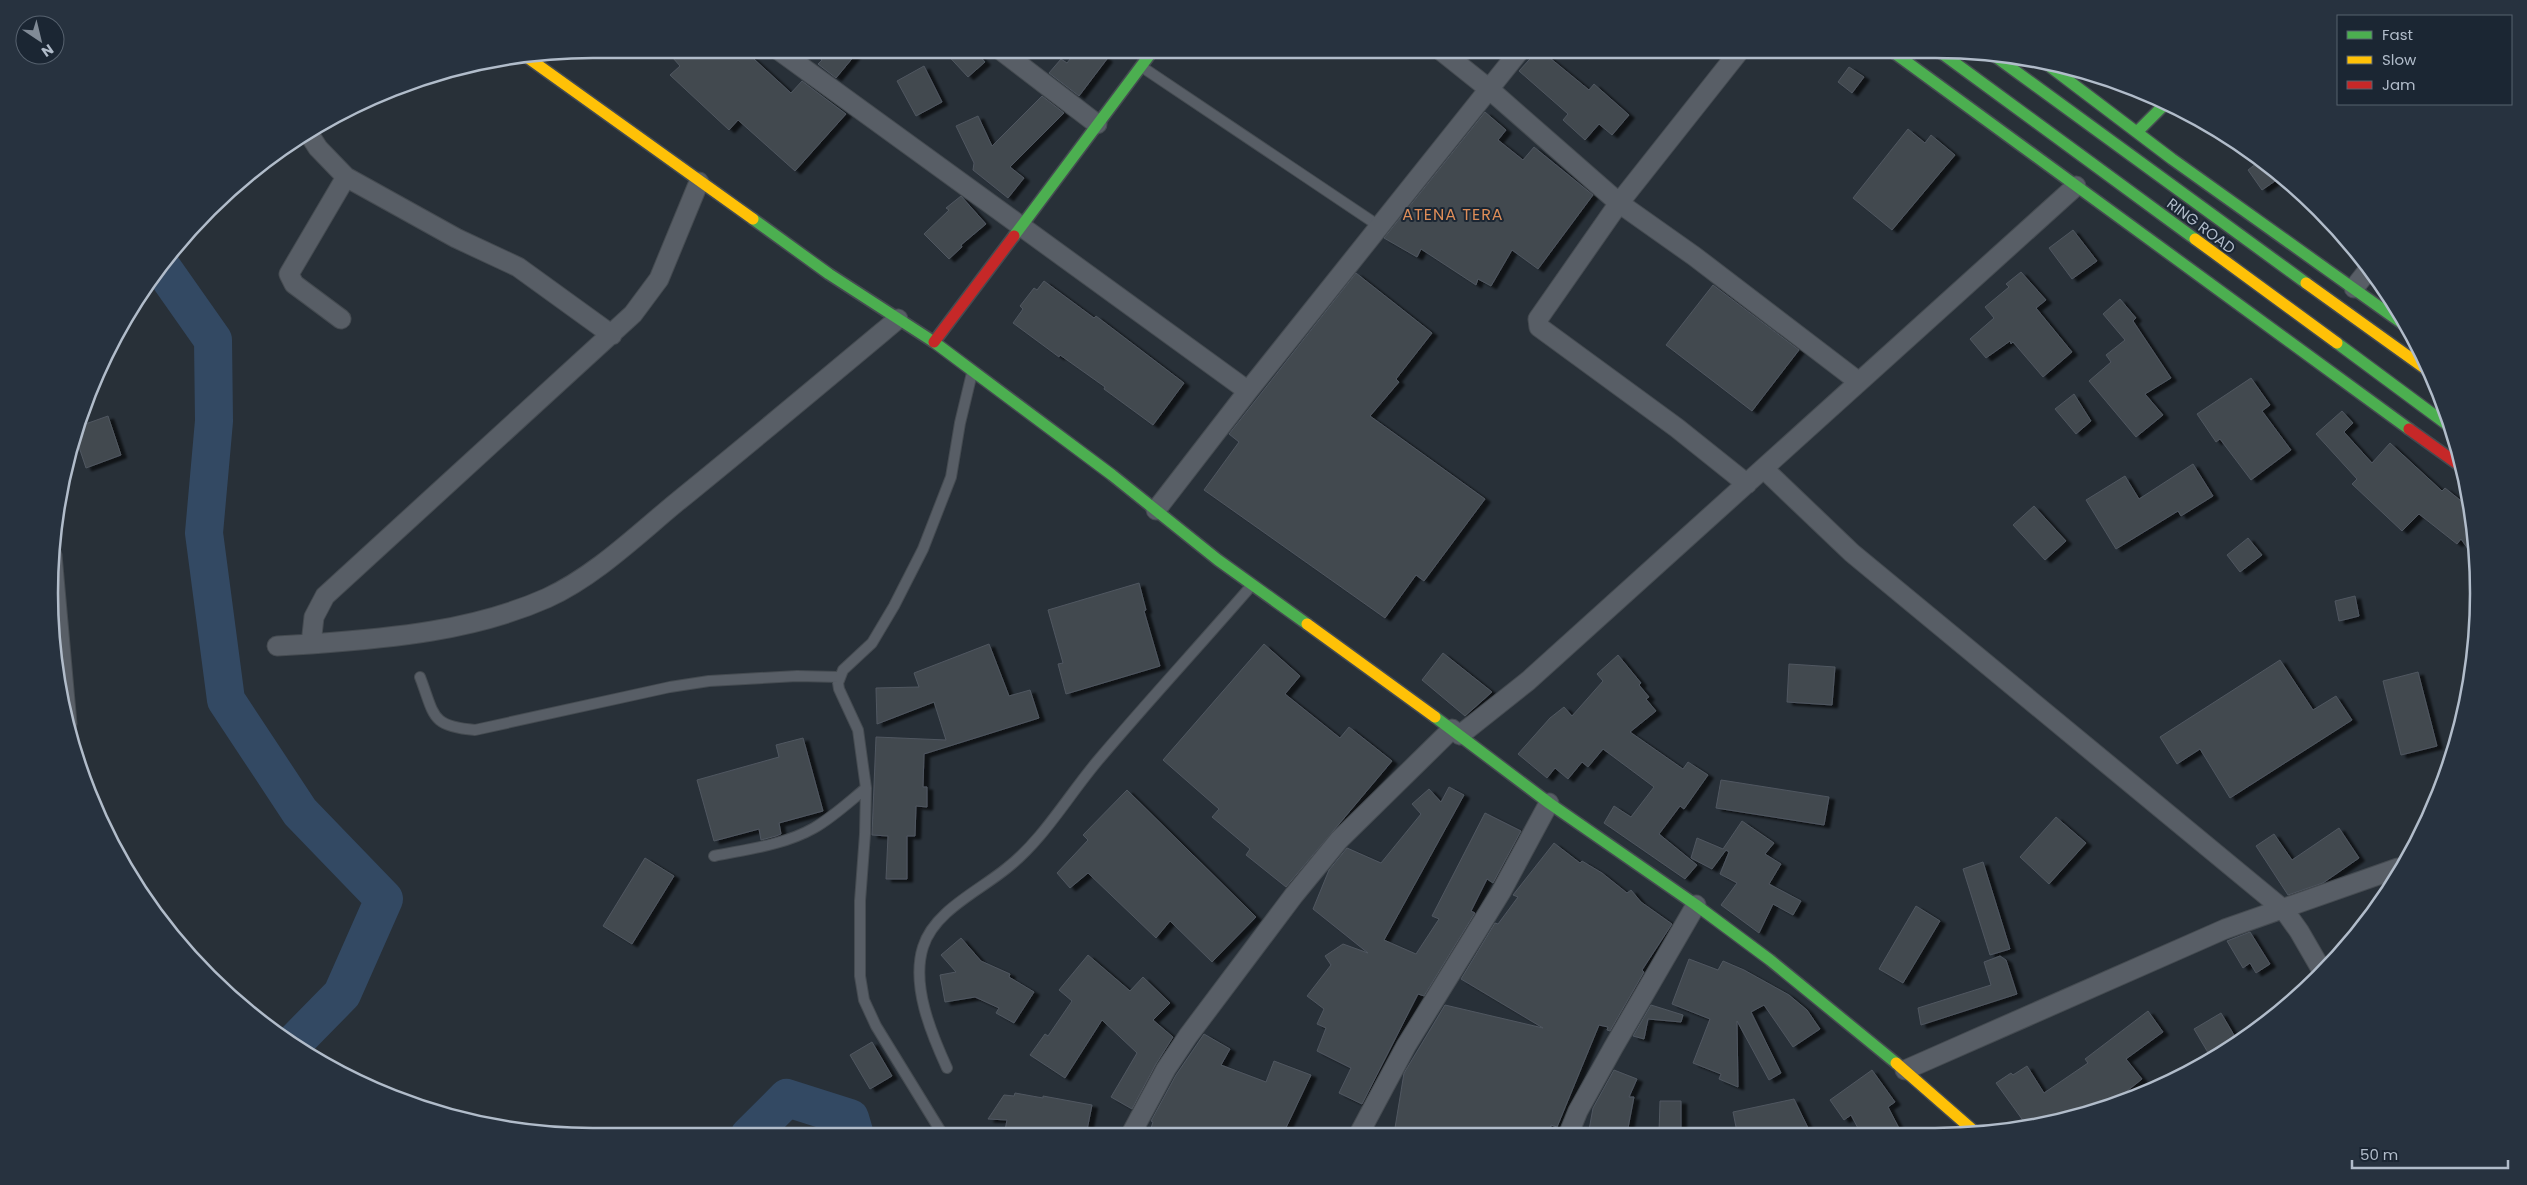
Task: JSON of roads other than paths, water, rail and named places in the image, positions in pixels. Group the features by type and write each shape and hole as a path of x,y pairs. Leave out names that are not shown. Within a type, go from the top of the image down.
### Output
{"main road":[{"path":"934,342 1147,58"},
{"path":"1901,58 2452,459"},
{"name":"RING ROAD","path":"1949,58 2441,420"},
{"path":"531,61 699,182 934,342 1156,510 1218,560 1456,732 1549,803 1696,905 1770,960 1905,1070 1968,1126"},
{"name":"RING ROAD","path":"2003,62 2122,151 2417,363"},
{"path":"2058,72 2137,132 2392,316"},
{"path":"2137,132 2160,108"}],"street":[{"path":"789,58 1248,391"},
{"path":"1011,58 1097,124"},
{"path":"1450,58 1489,89 1619,202 1694,256 1859,382"},
{"path":"1156,510 1248,391 1514,58"},
{"path":"1734,58 1619,202 1538,319 1539,327 1677,428 1747,484"},
{"path":"311,138 318,148 346,177 456,238 518,267 612,334"},
{"path":"341,319 294,284 289,274 346,177"},
{"path":"311,644 314,617 325,596 633,314 659,279 699,182"},
{"path":"1135,1128 1166,1069 1188,1036 1299,889 1339,840 1456,732 1528,681 2076,186"},
{"path":"2354,288 2364,275"},
{"path":"277,646 421,633 474,623 546,598 562,590 620,549 898,319"},
{"path":"1764,469 1852,554 2284,910 2319,965"},
{"path":"1362,1128 1402,1055 1502,892 1549,803"},
{"path":"1905,1070 2225,929 2284,910 2391,870"},
{"path":"1571,1128 1578,1111 1612,1048 1696,905"}],"lane":[{"path":"1141,66 1379,226"},
{"path":"939,1128 876,1026 864,1000 860,976 860,901 866,788 858,730 839,690 839,677 848,664 872,643 894,606 923,549 951,477 960,423 972,372"},
{"path":"946,1068 936,1044 923,999 919,972 923,947 934,926 948,912 1008,867 1030,846 1099,759 1252,584"},
{"path":"420,677 436,718 449,728 475,730 670,687 709,681 797,676 839,677"},
{"path":"714,856 761,847 798,837 822,823 866,788"}],"waterway":[{"path":"165,271 213,340 214,421 204,533 226,700 300,812 384,899 342,994 298,1039"},
{"path":"757,1128 787,1098 850,1118 853,1128"}],"district":[{"name":"ATENA TERA","path":"1453,214"}]}
